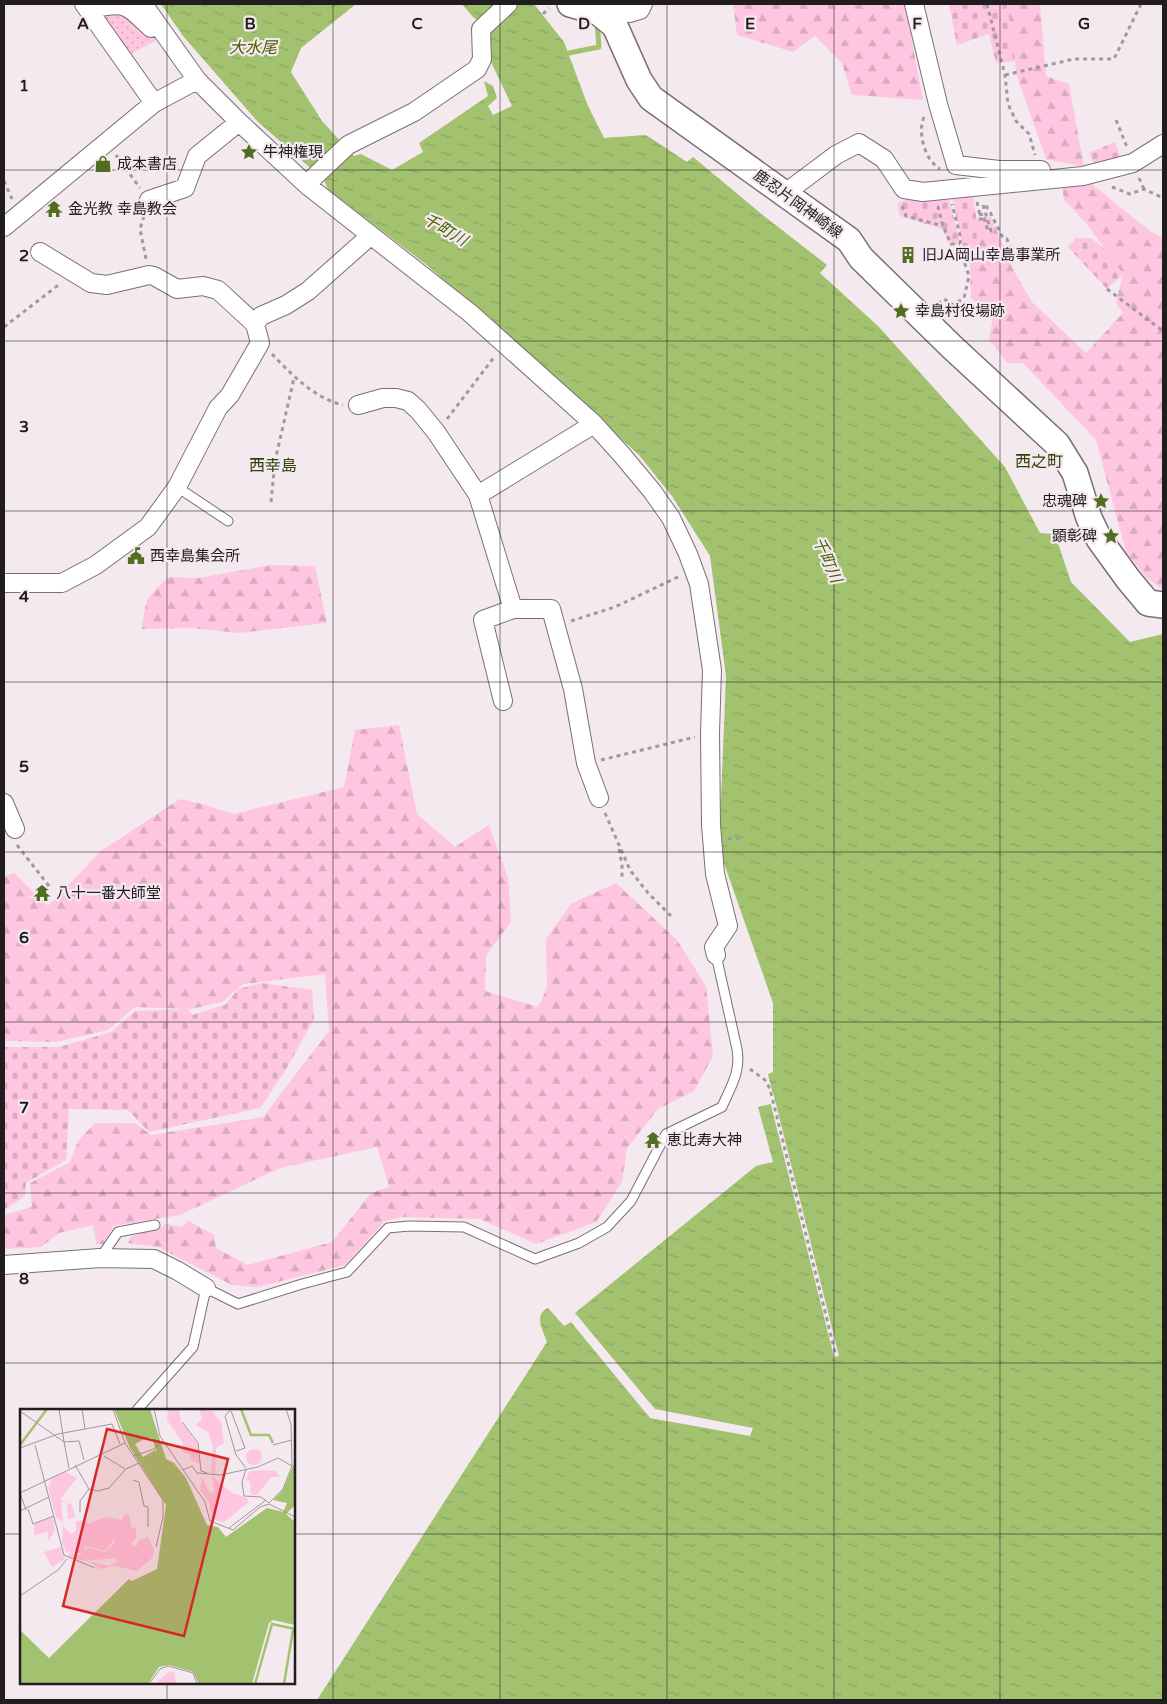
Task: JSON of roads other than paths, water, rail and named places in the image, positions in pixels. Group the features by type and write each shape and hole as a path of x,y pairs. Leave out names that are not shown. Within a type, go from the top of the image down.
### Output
{"main road":[{"name":"鹿忍片岡神崎線","path":"559,6 598,12 615,26 639,80 651,98 849,240 861,258 1057,444 1075,473 1089,518 1099,539 1148,603 1163,605"}],"street":[{"path":"154,103 86,7 114,4 126,6 158,35 166,38"},
{"path":"143,4 197,80 239,122 311,181 370,236 470,313 594,424 622,455 666,511 688,554 699,584 712,675 710,733 711,825 714,874 728,926 714,947 716,955"},
{"path":"311,181 348,145 414,112 478,69 482,59 480,29 508,4"},
{"path":"598,12 630,13 640,10 643,4"},
{"path":"914,4 938,104 956,165 999,170 1044,170 1084,176"},
{"path":"4,227 154,103 197,80"},
{"path":"149,200 185,188 197,156 239,122"},
{"path":"784,194 836,155 859,143 884,159 904,189 923,192 1084,176 1133,163 1163,144"},
{"path":"255,324 261,316 286,305 308,291 370,236"},
{"path":"4,583 62,583 96,565 148,527 177,487 218,408 230,395 260,343 255,324 218,290 203,286 177,289 149,275 107,285 99,285 91,283 40,252"},
{"path":"358,405 383,398 396,398 408,401 436,432 462,468 478,495 513,609"},
{"path":"478,495 594,424"},
{"path":"503,702 482,620 513,609 551,609 573,690 586,763 599,798"},
{"path":"4,1265 100,1258 154,1259 206,1288"}],"lane":[{"path":"177,487 228,521"},
{"path":"138,1409 193,1347 206,1288 238,1304 346,1272 388,1228 409,1226 464,1227 534,1259 579,1243 607,1227 631,1201 666,1134 722,1107 738,1072 739,1062 716,955"},
{"path":"100,1258 118,1232 155,1225"}],"water":[{"path":"161,4 356,4 301,48 291,72 322,121 354,156 361,154 392,170 423,152 419,143 488,96 484,81 493,86 497,98 488,106 493,115 512,106 491,62 489,29 473,17 462,4 534,4 564,42 588,106 604,138 646,135 687,162 693,157 827,265 820,273 879,327 1005,467 1040,533 1055,534 1071,582 1130,642 1163,634 1163,1700 317,1700 547,1342 540,1323 543,1311 548,1308 564,1326 571,1322 575,1313 756,1166 773,1162 758,1107 775,1103 768,1074 773,1072 773,1003 719,849 726,676 710,556 672,496 639,455 427,265 328,190 324,180 257,121 183,36"}],"waterway":[{"path":"569,53 599,47 597,22"}],"place":[{"name":"牛神権現","path":"249,152"},
{"name":"成本書店","path":"103,164"},
{"name":"金光教 幸島教会","path":"54,209"},
{"name":"旧JA岡山幸島事業所","path":"908,255"},
{"name":"幸島村役場跡","path":"901,311"},
{"name":"忠魂碑","path":"1101,501"},
{"name":"顕彰碑","path":"1111,536"},
{"name":"西幸島集会所","path":"136,556"},
{"name":"八十一番大師堂","path":"42,893"},
{"name":"恵比寿大神","path":"653,1140"}],"district":[{"name":"西之町","path":"1039,462"},
{"name":"西幸島","path":"273,466"}],"water label":[{"name":"大水尾","path":"253,48"},
{"name":"千町川","path":"445,230"},
{"name":"千町川","path":"827,560"}]}
